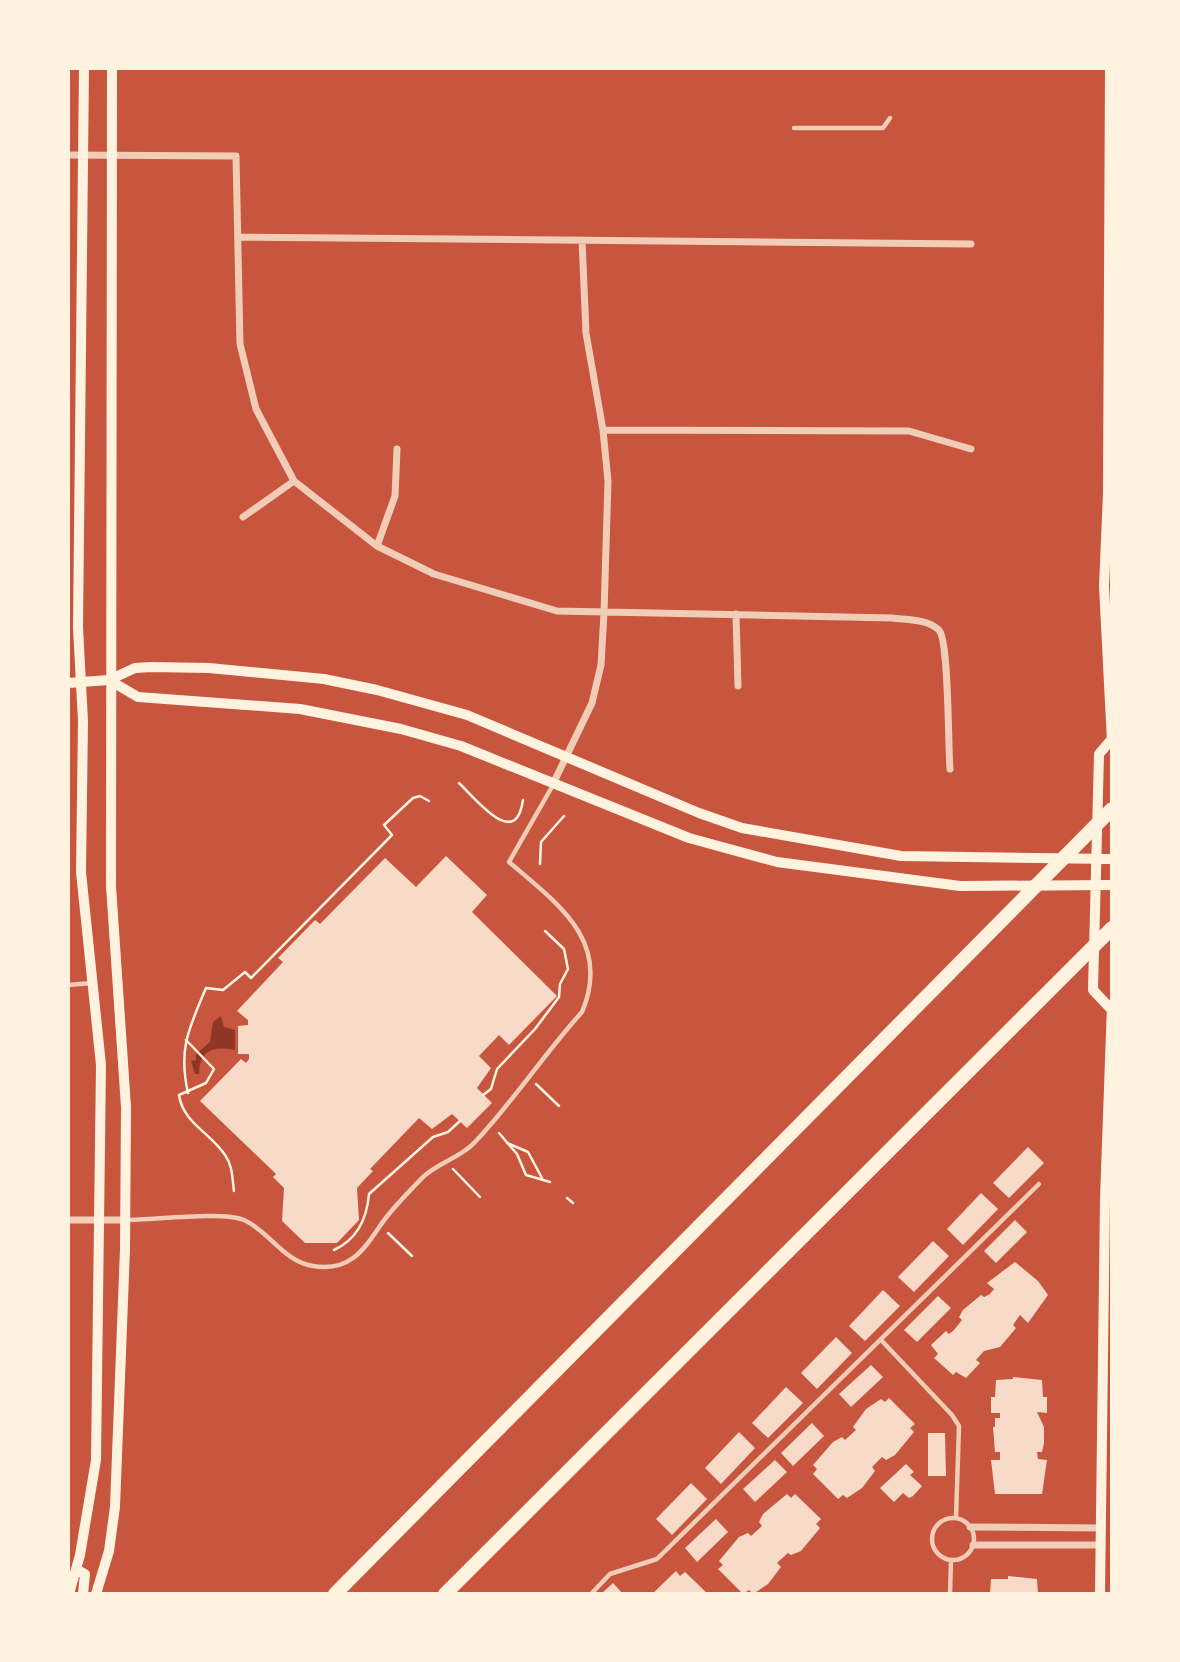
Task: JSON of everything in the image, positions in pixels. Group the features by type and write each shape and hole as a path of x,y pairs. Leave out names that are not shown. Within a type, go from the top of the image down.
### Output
{"highway":[{"path":"335,1594 1112,809"},
{"path":"445,1594 1112,928"}],"main road":[{"path":"69,1594 72,1568 96,1460 102,1065 81,872 81,683 78,614 84,68"},
{"path":"96,1594 109,1551 116,1507 125,1220 124,1080 111,898 109,680 112,68"},
{"path":"1100,1594 1111,1007 1093,990 1099,754 1111,741 1104,586 1110,461 1110,68"},
{"path":"68,683 109,680 135,668 150,667 209,668 324,679 377,690 467,715 699,813 756,830 901,856 1112,859"},
{"path":"109,680 138,697 224,701 354,718 461,746 690,838 778,862 960,886 1112,886"},
{"path":"72,1568 85,1574 83,1594"}],"street":[{"path":"68,155 236,156 240,344 256,409 294,481 377,546 434,575 557,611 916,620 941,632 947,659 945,704 950,769"},
{"path":"238,237 971,243"},
{"path":"554,784 592,703 601,665 604,612 608,481 603,430 586,333 582,240"},
{"path":"603,430 909,431 971,449"},
{"path":"377,546 395,496 397,449"},
{"path":"243,517 294,481"},
{"path":"736,614 738,686"},
{"path":"68,1220 125,1220"},
{"path":"970,1527 1102,1528"},
{"path":"973,1545 1101,1545"}],"lane":[{"path":"794,128 883,128 890,118"},
{"path":"125,1220 241,1218 262,1230 297,1261 313,1266 331,1266 351,1261 368,1246 380,1226 425,1176 442,1161 472,1146 582,1012 589,996 589,959 579,928 509,862 554,784"},
{"path":"68,985 93,983"},
{"path":"590,1594 610,1574 657,1559 1040,1184"},
{"path":"882,1341 953,1415 959,1426 956,1518"},
{"path":"956,1518 970,1527 973,1545 965,1556 951,1560 935,1550 931,1539 939,1523 956,1518"},
{"path":"950,1594 951,1560"}],"path":[{"path":"459,783 500,822 516,819 523,800"},
{"path":"188,1093 182,1063 187,1028 206,988 223,990 245,972 251,978 392,835 384,825 413,798 420,796 429,801"},
{"path":"540,863 541,842 564,816"},
{"path":"483,1095 491,1089 498,1069 535,1029 559,997 560,984 568,969 564,949 545,930"},
{"path":"186,1040 214,1069 206,1083 179,1095 180,1103 193,1122 226,1156 234,1176 234,1191"},
{"path":"536,1084 559,1106"},
{"path":"334,1250 348,1242 368,1215 369,1194 433,1136 448,1132 460,1121"},
{"path":"499,1133 517,1154 526,1175 550,1182"},
{"path":"507,1143 528,1152 534,1158 542,1178"},
{"path":"453,1169 480,1196"},
{"path":"567,1198 573,1203"},
{"path":"388,1233 412,1256"}],"shaded area":[{"path":"221,1016 224,1027 235,1030 235,1050 215,1049 205,1054 199,1074 195,1074 191,1061 196,1060 196,1054 210,1042 213,1022"}],"building":[{"path":"446,856 487,895 472,912 557,996 509,1045 499,1035 479,1056 491,1068 477,1088 492,1103 467,1128 452,1114 432,1129 419,1118 370,1169 373,1171 357,1188 359,1220 337,1243 305,1243 282,1221 284,1188 273,1177 276,1174 200,1101 241,1059 246,1063 249,1059 249,1054 238,1054 238,1026 248,1025 248,1020 237,1011 283,962 278,958 315,920 320,924 385,858 416,887"},
{"path":"1028,1147 1044,1163 1009,1198 993,1183"},
{"path":"981,1193 998,1209 963,1245 947,1229"},
{"path":"1015,1220 1027,1232 996,1263 984,1251"},
{"path":"933,1241 949,1256 914,1292 898,1277"},
{"path":"1015,1262 1038,1281 1048,1295 1028,1323 1020,1315 1013,1325 1016,1328 1000,1347 984,1351 976,1360 980,1363 966,1378 956,1372 953,1375 934,1358 938,1354 931,1345 946,1331 949,1334 954,1330 962,1320 959,1317 963,1310 981,1295 984,1297 994,1289 987,1283"},
{"path":"883,1290 900,1306 865,1341 849,1326"},
{"path":"938,1296 951,1308 917,1342 904,1330"},
{"path":"836,1337 852,1353 817,1389 801,1373"},
{"path":"871,1365 883,1377 851,1407 839,1394"},
{"path":"1013,1377 1042,1380 1043,1397 1047,1397 1047,1413 1037,1412 1044,1427 1044,1443 1042,1452 1037,1452 1038,1459 1047,1460 1042,1494 995,1494 991,1460 1000,1460 1000,1452 995,1452 993,1427 995,1418 1000,1418 1000,1413 991,1413 991,1397 995,1397 996,1380"},
{"path":"786,1387 803,1403 768,1438 752,1423"},
{"path":"889,1398 915,1424 910,1428 914,1432 895,1455 886,1460 882,1457 872,1467 875,1471 862,1488 847,1498 843,1495 838,1499 813,1474 817,1469 813,1465 833,1442 842,1437 845,1440 856,1430 853,1427 866,1409 881,1399 885,1402"},
{"path":"812,1423 824,1436 793,1466 781,1453"},
{"path":"739,1432 755,1448 721,1484 705,1468"},
{"path":"928,1433 945,1433 946,1476 928,1476"},
{"path":"775,1460 787,1472 755,1502 743,1489"},
{"path":"906,1464 914,1472 910,1475 922,1486 913,1496 909,1498 903,1493 894,1502 880,1488"},
{"path":"691,1483 707,1499 672,1535 656,1519"},
{"path":"787,1494 791,1498 795,1494 821,1519 816,1524 820,1528 801,1551 791,1555 788,1553 777,1563 781,1567 768,1584 753,1594 749,1590 743,1594 718,1569 723,1565 719,1561 739,1537 748,1533 751,1536 762,1526 759,1522 763,1514"},
{"path":"716,1519 728,1532 697,1562 685,1548"},
{"path":"676,1571 680,1576 685,1572 708,1594 652,1594"},
{"path":"1008,1576 1037,1579 1038,1594 990,1594 991,1579 1008,1579"},
{"path":"613,1583 623,1594 601,1594"}]}
